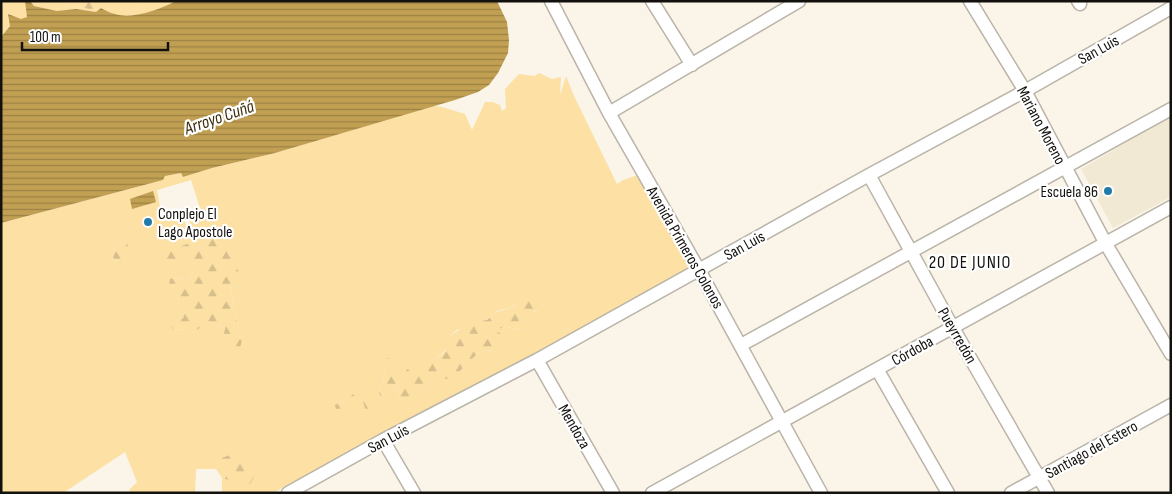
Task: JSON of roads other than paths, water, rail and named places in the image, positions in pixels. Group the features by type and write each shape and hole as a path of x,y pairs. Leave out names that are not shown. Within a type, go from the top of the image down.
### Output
{"street":[{"name":"Avenida Primeros Colonos","path":"551,1 609,113 741,345 821,493"},
{"path":"652,1 692,65"},
{"path":"609,113 692,65 782,6 799,1"},
{"name":"Mariano Moreno","path":"970,1 1025,90 1106,244 1171,354"},
{"name":"San Luis","path":"288,493 383,440 538,360 1171,8"},
{"path":"741,345 1171,109"},
{"name":"Pueyrredón","path":"869,175 953,328 1048,493"},
{"name":"Córdoba","path":"652,493 1171,208"},
{"name":"Mendoza","path":"538,360 613,493"},
{"path":"877,369 948,493"},
{"name":"Santiago del Estero","path":"1011,493 1171,405"},
{"path":"383,440 414,493"}],"water":[{"name":"Arroyo Cuñá","path":"25,1 30,1 34,6 57,11 76,9 96,12 101,8 113,14 130,16 154,10 176,1 497,1 507,22 508,53 498,73 489,85 478,92 455,100 275,153 183,177 181,173 165,176 163,180 1,223 1,37 10,26 8,14 21,19 27,17"},
{"path":"153,191 156,202 132,209 130,199"}],"place":[{"name":"Escuela 86","path":"1108,191"},
{"name":"Conplejo El Lago Apostole","path":"148,222"}],"district":[{"name":"20 DE JUNIO","path":"970,262"}]}
